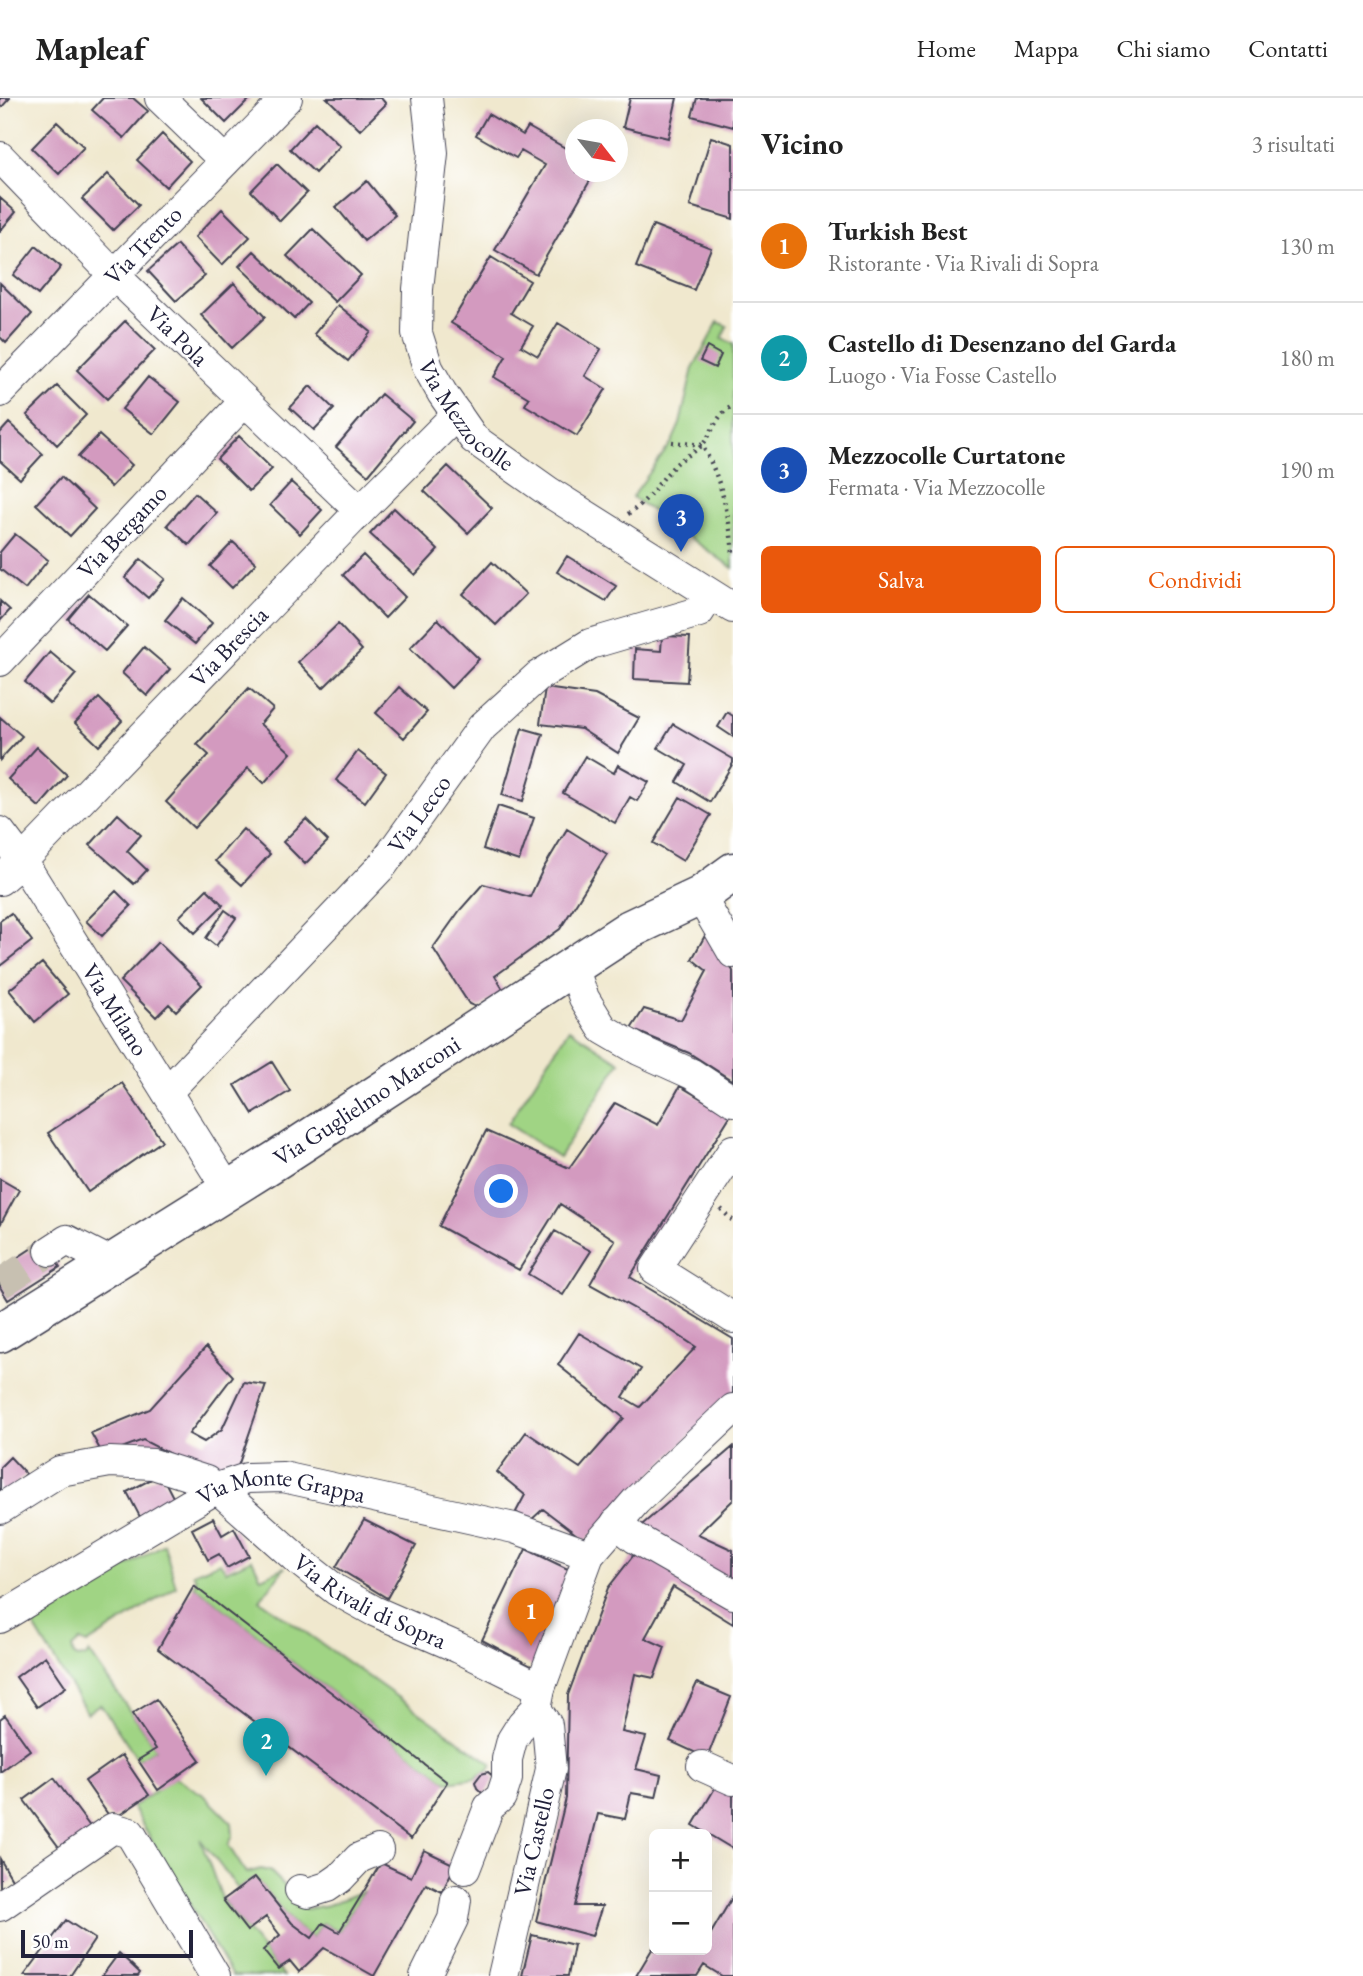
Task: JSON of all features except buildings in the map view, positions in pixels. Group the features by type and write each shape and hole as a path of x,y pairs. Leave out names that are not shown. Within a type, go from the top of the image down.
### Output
{"main road":[{"name":"Via Guglielmo Marconi","path":"0,1333 630,929 700,896 733,872"}],"street":[{"path":"160,98 225,161"},
{"name":"Via Trento","path":"0,392 286,98"},
{"name":"Via Mezzocolle","path":"427,98 433,153 418,289 417,333 428,368 442,393 474,439 549,492 722,601"},
{"name":"Via Pola","path":"0,158 113,274 360,511"},
{"name":"Via Bergamo","path":"0,661 245,401"},
{"name":"Via Brescia","path":"0,880 22,861 457,414"},
{"name":"Via Lecco","path":"167,1092 382,866 482,727 538,676 590,644 699,612 722,601"},
{"name":"Via Milano","path":"0,832 22,861 228,1189"},
{"path":"700,896 733,953"},
{"path":"573,967 584,998 603,1029 639,1050 692,1073 733,1101"},
{"path":"733,1150 655,1269 733,1318"},
{"path":"50,1251 67,1240 112,1263"},
{"path":"465,1869 489,1807 501,1797 507,1779 507,1759 512,1740 538,1698 589,1555 616,1523 733,1409"},
{"path":"0,1509 60,1471 110,1462 153,1464 211,1484"},
{"name":"Via Monte Grappa","path":"0,1618 211,1484 247,1478 282,1477 514,1528 589,1555"},
{"name":"Via Rivali di Sopra","path":"211,1484 336,1590 374,1611 459,1648 538,1698"},
{"path":"616,1523 635,1538 733,1594"},
{"name":"Via Castello","path":"503,1976 551,1769 547,1725 538,1698"},
{"path":"702,1766 733,1780"},
{"path":"0,1906 113,1828 130,1833 215,1976"},
{"path":"300,1890 308,1894 327,1887 359,1858 378,1850"},
{"path":"425,1976 453,1919 456,1900"}],"path":[{"path":"609,528 644,503 672,468 702,445 723,411 733,407"},
{"path":"672,442 702,445"},
{"path":"702,445 710,459 729,514 733,552"}],"green space":[{"path":"718,322 727,326 722,339 733,344 733,568 632,497 672,442 680,424 693,368"},
{"path":"569,1029 620,1062 559,1157 508,1124"},
{"path":"164,1544 176,1587 87,1644 80,1641 72,1648 74,1656 78,1658 85,1657 89,1652 156,1749 138,1760 100,1704 87,1713 32,1623"},
{"path":"252,1559 261,1578 285,1567 260,1600 492,1764 488,1772 476,1778 447,1782 194,1586 196,1579 193,1573 220,1562 226,1571"},
{"path":"175,1777 205,1796 232,1823 233,1836 228,1845 246,1873 261,1869 270,1871 287,1888 303,1898 306,1909 328,1905 364,1891 339,1932 323,1923 312,1938 292,1923 255,1878 238,1889 200,1839 223,1901 284,1976 232,1976 132,1807"}],"tunnel":[{"path":"0,1284 50,1251"}],"place":[{"name":"Mezzocolle Curtatone","path":"681,552"},
{"name":"Turkish Best","path":"531,1646"},
{"name":"Castello di Desenzano del Garda","path":"266,1776"}]}
